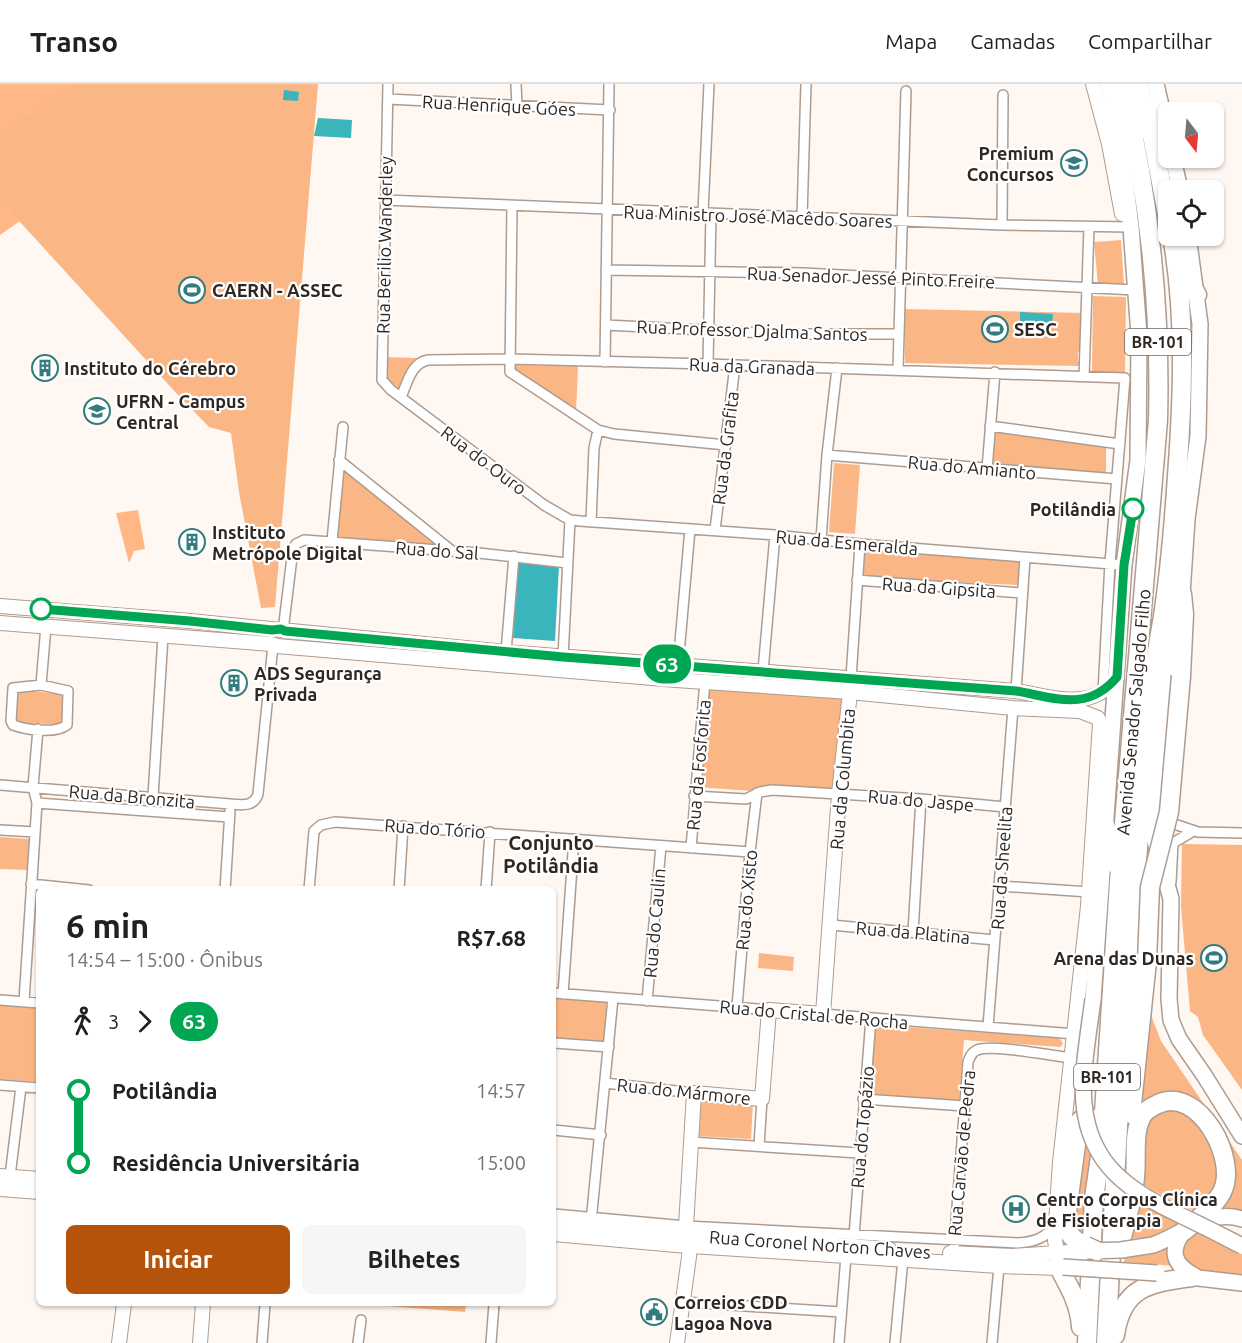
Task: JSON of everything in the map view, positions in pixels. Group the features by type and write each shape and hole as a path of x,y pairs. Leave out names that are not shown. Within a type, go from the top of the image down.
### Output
{"highway":[{"name":"Avenida Senador Salgado Filho","path":"1087,1343 1094,1198 1102,1143 1119,882 1140,614 1155,460 1159,377 1154,284 1146,213 1134,134 1122,84"},
{"path":"1139,84 1161,180"},
{"name":"Avenida Senador Salgado Filho","path":"1106,1343 1122,1055 1148,719 1154,663 1163,616 1175,508 1182,404 1182,331 1173,246"},
{"path":"1175,246 1197,296"},
{"path":"1111,1268 1125,1187 1146,961 1150,887 1169,812 1181,676 1184,614 1182,594"},
{"path":"1163,616 1166,665"},
{"path":"1105,825 1119,882"},
{"path":"1110,1286 1135,1179 1138,1126 1146,1111 1156,1104 1167,1101 1182,1101 1195,1109 1214,1134 1226,1163 1226,1176 1222,1191 1213,1206 1184,1230"},
{"path":"1090,1250 1075,1240 1066,1226 1079,1122 1083,1118 1090,1118 1102,1143"},
{"path":"1059,1263 1081,1315 1082,1343"},
{"path":"1114,1343 1118,1316 1133,1293 1154,1283 1195,1277"}],"main road":[{"path":"1094,84 1128,228"},
{"name":"Avenida Senador Salgado Filho","path":"1059,1263 1056,1225 1060,1162 1092,897 1105,825 1117,677 1117,564 1138,460 1139,335 1120,137 1108,84"},
{"path":"1156,84 1160,102"},
{"path":"1190,246 1200,324 1200,401 1196,459 1187,519 1182,594 1166,665 1153,817 1154,840 1171,899 1169,999 1171,1020 1179,1039 1242,1136"},
{"path":"0,606 190,621 277,641"},
{"path":"0,623 163,636 448,653 705,681 1013,708"},
{"path":"448,653 506,652 1016,691 1074,699 1092,697 1103,692 1117,677"},
{"name":"Rua da Columbita","path":"823,1014 839,794 851,678"},
{"name":"Avenida Senador Salgado Filho","path":"1013,708 1080,711 1097,717 1100,723 1092,897 1093,999 1083,1103 1086,1122 1096,1149 1112,1171 1148,1199 1242,1245"},
{"path":"762,1099 769,1010"},
{"name":"Rua do Cristal de Rocha","path":"769,1010 823,1014"},
{"path":"677,1343 683,1302 688,1235 694,1094"},
{"name":"Rua do Mármore","path":"694,1094 762,1099"},
{"path":"5,1176 36,1179"},
{"path":"0,1189 36,1192"},
{"name":"Rua Coronel Norton Chaves","path":"556,1224 591,1222 846,1256 999,1266 1059,1263 1090,1250 1133,1249 1153,1245 1196,1224 1219,1216 1242,1219"},
{"path":"1184,1230 1176,1244 1176,1259 1183,1269 1195,1277"},
{"name":"Rua Coronel Norton Chaves","path":"556,1233 688,1235 954,1247 1059,1263"},
{"path":"1059,1263 1242,1283"},
{"path":"119,1343 124,1306"},
{"path":"200,1343 203,1306"}],"street":[{"name":"Rua Berilio Wanderley","path":"388,84 381,376 386,386 401,398"},
{"path":"516,84 517,106"},
{"path":"605,362 609,84"},
{"path":"708,364 711,271 707,213 709,84"},
{"path":"802,217 806,84"},
{"path":"898,369 906,91"},
{"path":"1002,225 1003,95"},
{"name":"Rua Henrique Góes","path":"388,99 610,110"},
{"name":"Rua Ministro José Macêdo Soares","path":"385,200 1128,228"},
{"path":"512,206 510,372 598,430 614,434 726,445"},
{"path":"1084,376 1089,227"},
{"name":"Rua Senador Jessé Pinto Freire","path":"606,270 711,271 900,278 1135,290"},
{"name":"Rua Professor Djalma Santos","path":"606,325 786,334 899,334"},
{"name":"Rua da Granada","path":"401,398 414,368 422,361 511,359 995,372 1125,378"},
{"name":"Rua da Grafita","path":"715,530 735,365"},
{"path":"820,540 837,369"},
{"path":"987,469 995,372"},
{"name":"Avenida Senador Salgado Filho","path":"1103,692 1117,564 1117,479 1125,378"},
{"name":"Rua do Ouro","path":"401,398 532,497 570,520"},
{"path":"990,426 1120,444"},
{"path":"332,541 343,427"},
{"path":"591,522 594,448 598,430"},
{"name":"Rua do Amianto","path":"827,455 1117,479"},
{"path":"339,460 452,551"},
{"path":"563,657 570,520"},
{"name":"Rua da Esmeralda","path":"570,520 1117,564"},
{"path":"678,665 690,528"},
{"path":"763,671 775,535"},
{"name":"Rua do Sal","path":"277,641 293,549 298,542 307,539 567,562"},
{"name":"Rua da Columbita","path":"851,678 860,544"},
{"path":"506,652 514,556"},
{"path":"1016,691 1025,558"},
{"name":"Rua da Gipsita","path":"857,580 1022,593"},
{"path":"41,685 46,627"},
{"path":"153,797 163,636"},
{"name":"Rua da Bronzita","path":"0,785 248,805 256,800 258,794 277,641"},
{"name":"Rua da Fosforita","path":"691,848 705,681"},
{"path":"41,685 68,690 67,724 63,728 38,729 12,724 12,689 41,685"},
{"name":"Rua da Sheelita","path":"988,1027 1013,708"},
{"path":"24,1001 37,802 33,787 38,729"},
{"name":"Rua do Jaspe","path":"694,796 740,800 772,790 921,799 1005,807"},
{"name":"Rua do Xisto","path":"737,1007 757,793"},
{"path":"913,932 921,799"},
{"name":"Rua da Bronzita","path":"37,802 230,817"},
{"path":"225,886 230,804"},
{"path":"1153,817 1194,832"},
{"name":"Rua do Tório","path":"309,886 315,830 321,825 334,822 750,852"},
{"path":"399,886 403,826"},
{"path":"0,830 35,832"},
{"path":"486,886 490,832"},
{"path":"1171,899 1172,847 1176,840 1194,832"},
{"path":"1154,840 1194,832 1242,833"},
{"path":"558,994 574,839"},
{"name":"Rua do Caulin","path":"647,1000 661,846"},
{"path":"31,884 50,886"},
{"path":"1000,886 1092,897"},
{"name":"Rua da Platina","path":"831,925 995,940"},
{"name":"Rua do Cristal de Rocha","path":"558,994 769,1010"},
{"path":"591,1222 613,998"},
{"path":"0,1000 36,1003"},
{"name":"Rua do Cristal de Rocha","path":"823,1014 1076,1034"},
{"name":"Rua do Topázio","path":"854,1236 871,1018"},
{"path":"556,1043 609,1047"},
{"name":"Rua Carvão de Pedra","path":"954,1247 968,1062 972,1053 982,1049 997,1049 1073,1058"},
{"name":"Rua do Mármore","path":"605,1083 694,1094"},
{"path":"0,1085 36,1088"},
{"path":"5,1176 21,1087"},
{"path":"759,1146 762,1099"},
{"path":"863,1099 965,1106"},
{"path":"556,1130 601,1135"},
{"path":"691,1142 859,1153"},
{"name":"Rua Coronel Norton Chaves","path":"556,1214 591,1222"},
{"name":"Rua Coronel Norton Chaves","path":"688,1235 854,1236 954,1247 1031,1242 1049,1233 1056,1225"},
{"path":"839,1343 846,1256"},
{"path":"895,1343 903,1259"},
{"path":"992,1343 999,1266"},
{"path":"683,1302 841,1312"},
{"path":"262,1343 266,1306"},
{"path":"491,1343 494,1306"},
{"path":"358,1343 361,1320"}],"shaded area":[{"name":"CAERN - ASSEC","path":"0,84 318,84 275,607 261,608 239,492 231,433 209,427 0,200"},
{"path":"0,84 74,84 0,136"},
{"path":"0,194 20,221 0,235"},
{"path":"1121,240 1124,285 1098,285 1094,242"},
{"path":"1093,296 1126,297 1125,372 1092,372"},
{"name":"SESC","path":"904,309 1086,313 1084,345 1078,352 1078,361 1082,366 905,363"},
{"path":"384,357 418,358 400,390 385,376"},
{"path":"514,365 578,366 576,412 514,370"},
{"path":"993,430 1106,445 1106,473 1049,470 991,462"},
{"path":"834,463 860,465 855,534 829,532"},
{"path":"342,465 440,549 338,539"},
{"path":"138,510 145,549 134,551 129,563 116,513"},
{"path":"860,545 1020,561 1018,585 862,578"},
{"path":"711,683 842,694 837,791 767,786 752,791 696,787"},
{"path":"15,690 68,694 64,725 13,722"},
{"path":"0,837 30,839 28,870 0,869"},
{"name":"Arena das Dunas","path":"1182,844 1242,845 1242,1090 1203,1035 1198,1017 1190,1011 1181,907"},
{"path":"759,953 794,957 793,971 758,968"},
{"path":"556,996 607,1001 604,1043 556,1038"},
{"path":"0,1004 36,1007 36,1082 0,1079"},
{"path":"1148,1007 1161,1041 1242,1160 1242,1214 1214,1212 1233,1175 1190,1097 1173,1092 1140,1109"},
{"path":"876,1025 1060,1038 1063,1044 1060,1047 964,1040 959,1101 870,1095"},
{"path":"699,1098 753,1101 751,1139 696,1136"},
{"path":"1165,1107 1189,1110 1219,1153 1218,1186 1196,1212 1138,1181 1142,1124"},
{"path":"1081,1125 1091,1152 1085,1239 1072,1233"},
{"path":"1133,1198 1181,1222 1152,1237 1128,1239"},
{"path":"1195,1231 1242,1254 1242,1275 1189,1268 1182,1262 1179,1244"},
{"path":"1172,1245 1175,1266 1124,1262 1125,1256 1146,1254"},
{"path":"387,1306 466,1306 465,1312"}],"water":[{"path":"284,90 299,92 298,101 283,100"},
{"path":"318,118 352,120 351,138 314,136"},
{"path":"1020,312 1053,314 1052,327 1020,324"},
{"path":"517,560 559,565 555,641 513,638"}],"bus line":[{"name":"63","path":"41,609 281,629 506,652 1016,691 1061,699 1079,699 1098,695 1117,677 1124,565 1133,509"}],"place":[{"name":"Premium Concursos","path":"1074,163"},
{"name":"CAERN - ASSEC","path":"192,290"},
{"name":"SESC","path":"995,329"},
{"name":"Instituto do Cérebro","path":"45,368"},
{"name":"UFRN - Campus Central","path":"97,411"},
{"name":"Potilândia","path":"1133,509"},
{"name":"Instituto Metrópole Digital","path":"192,542"},
{"name":"ADS Segurança Privada","path":"234,683"},
{"name":"Arena das Dunas","path":"1214,958"},
{"name":"Centro Corpus Clínica de Fisioterapia","path":"1016,1209"},
{"name":"Correios CDD Lagoa Nova","path":"654,1312"}],"district":[{"name":"Conjunto Potilândia","path":"551,854"}]}
